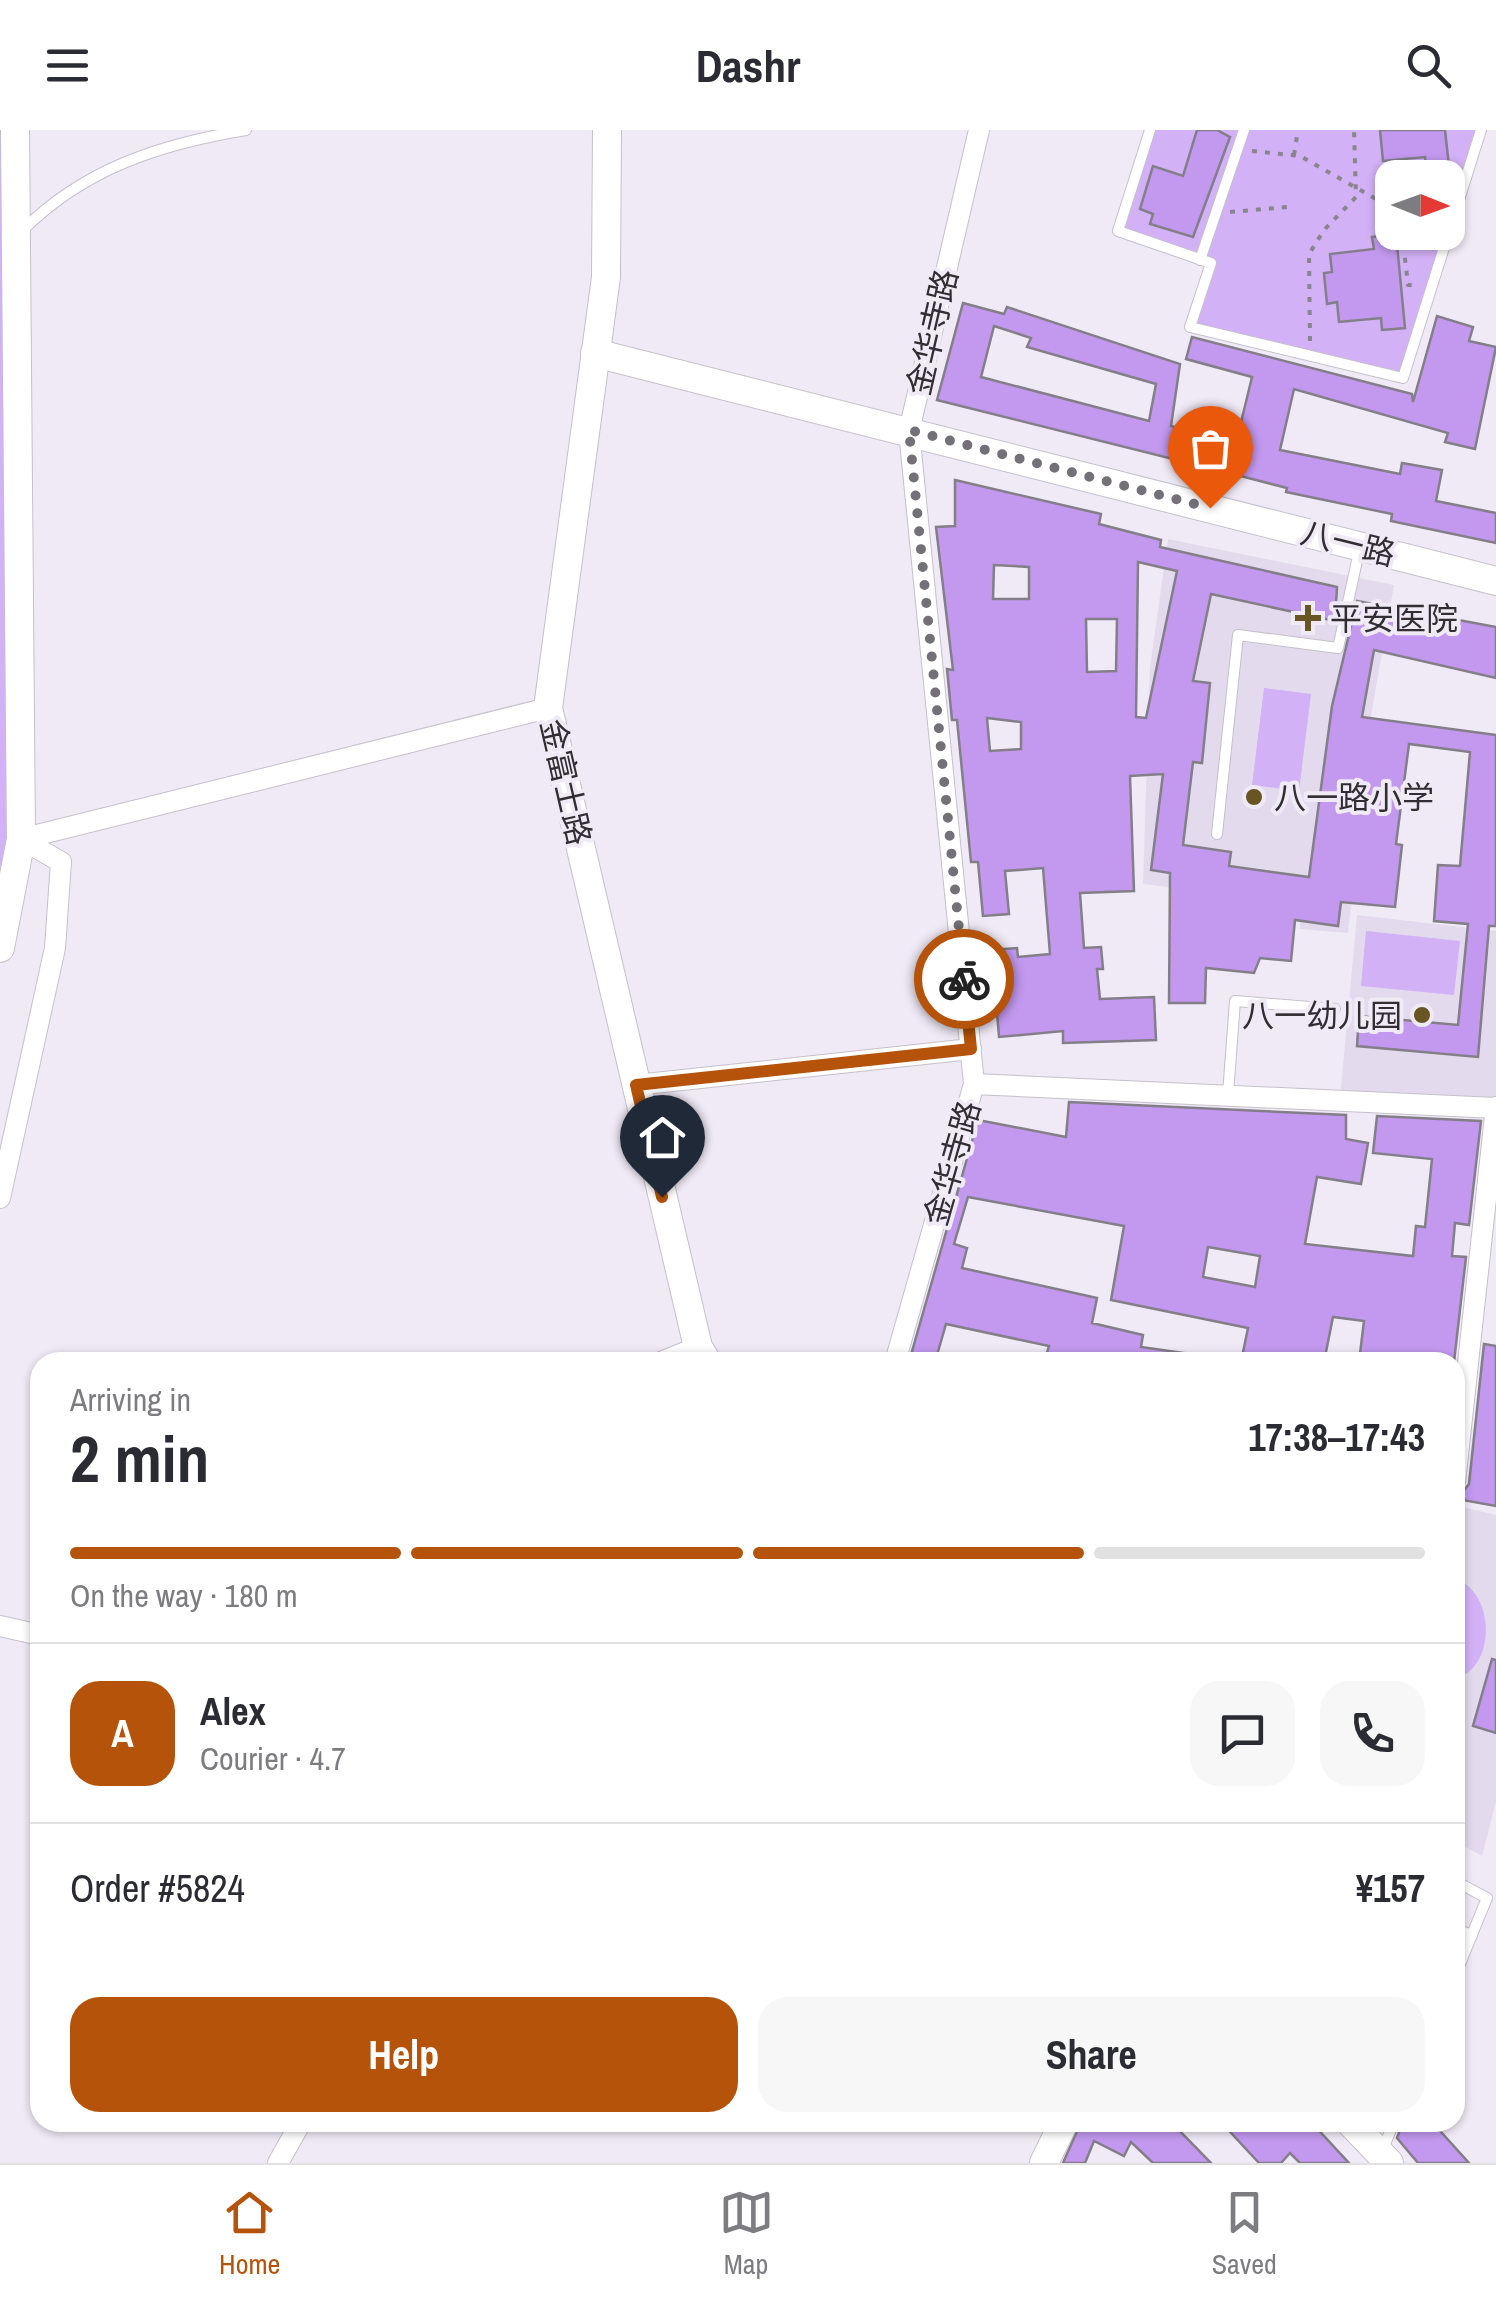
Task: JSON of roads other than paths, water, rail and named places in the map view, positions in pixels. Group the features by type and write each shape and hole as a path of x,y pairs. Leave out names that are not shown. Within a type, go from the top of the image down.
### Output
{"street":[{"path":"0,948 21,839 15,130"},
{"name":"金富士路","path":"607,130 606,277 548,708 701,1352"},
{"name":"金华寺路","path":"898,1352 974,1084 909,430 978,130"},
{"name":"八一路","path":"596,354 1496,581"},
{"path":"21,839 548,708"},
{"path":"0,1198 55,948 61,862 21,839"},
{"path":"636,1085 971,1049"},
{"path":"974,1084 1496,1108 1465,1391"},
{"path":"0,1626 30,1633"},
{"path":"278,2163 296,2132"},
{"path":"1044,2163 1059,2132"},
{"path":"1359,2132 1385,2159"}],"lane":[{"path":"16,236 52,200 107,171 175,142 246,130"},
{"path":"1150,130 1118,230 1210,264 1190,328 1403,378 1481,130"},
{"path":"1200,260 1244,130"},
{"path":"1217,834 1238,634 1338,648 1360,546"},
{"path":"1228,1094 1234,1001 1334,1009"},
{"path":"1465,1886 1487,1898 1465,1952"},
{"path":"1465,1933 1472,1935"},
{"path":"1385,2159 1392,2132"}],"place":[{"name":"平安医院","path":"1308,618"},
{"name":"八一路小学","path":"1254,797"},
{"name":"八一幼儿园","path":"1422,1015"}]}
